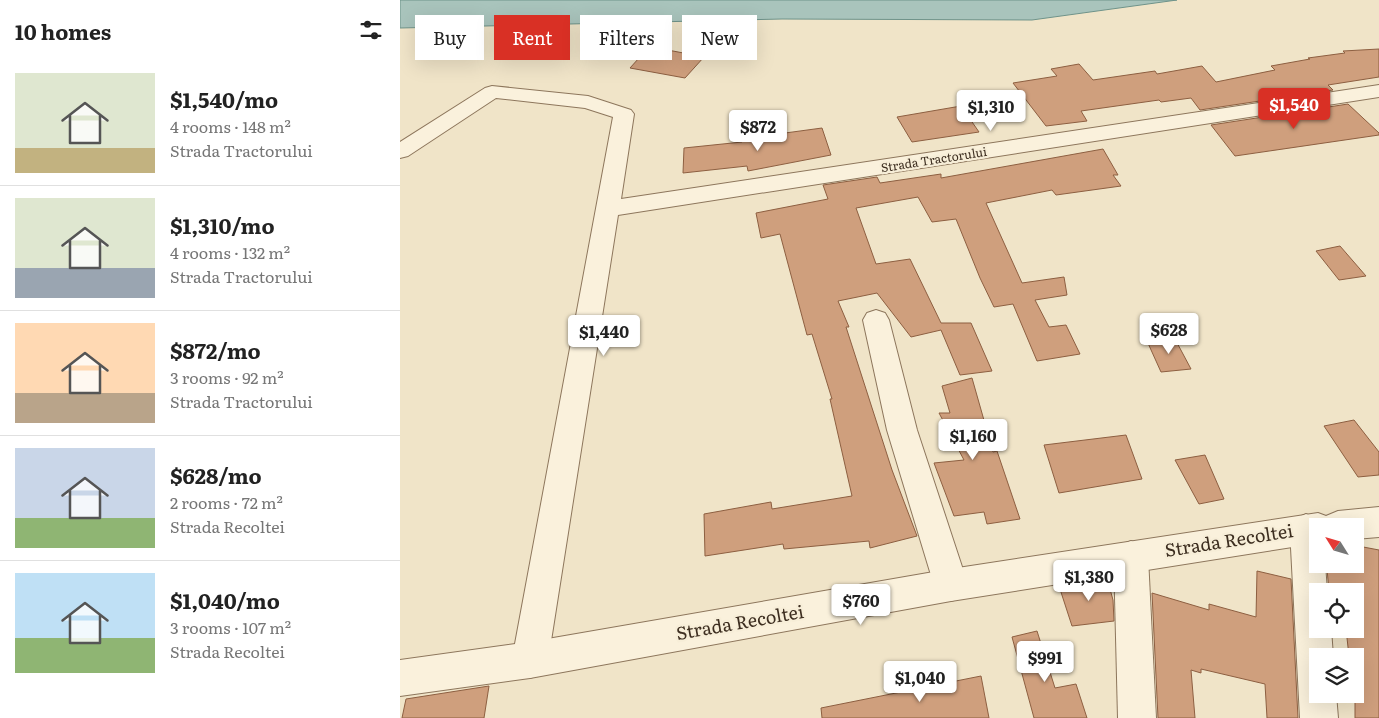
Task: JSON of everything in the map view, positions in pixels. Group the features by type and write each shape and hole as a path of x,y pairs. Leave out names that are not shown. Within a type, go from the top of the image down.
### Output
{"street":[{"name":"Strada Tractorului","path":"608,209 1379,91"},
{"path":"400,151 492,92 588,102 624,114 530,660"},
{"path":"876,320 902,430 951,585"},
{"name":"Strada Recoltei","path":"1364,524 1379,522"},
{"name":"Strada Recoltei","path":"400,678 530,660 951,585 1309,530"},
{"path":"1131,557 1137,718"},
{"path":"1319,718 1320,573"}],"water":[{"path":"400,0 1177,0 1032,20 757,20 757,15 682,15 682,21 672,22 672,15 580,15 580,24 570,24 570,15 494,15 494,26 484,26 484,15 415,15 415,28 400,28"}],"building":[{"path":"1379,49 1379,77 1328,85 1333,90 1200,110 1191,98 1161,102 1159,100 1081,111 1087,121 1046,126 1013,83 1057,76 1051,69 1079,64 1093,80 1155,71 1157,74 1202,66 1216,82 1275,70 1271,66 1310,59 1308,58 1345,53 1343,51"},
{"path":"672,51 682,53 682,60 701,60 685,78 630,68 637,60 672,60"},
{"path":"1348,104 1379,135 1235,156 1211,125"},
{"path":"961,106 979,132 912,142 897,117"},
{"path":"822,128 831,155 748,171 747,166 683,173 684,148 742,142 741,139"},
{"path":"1103,149 1118,175 1113,175 1121,186 1056,195 1052,190 986,203 1022,283 1064,277 1067,295 1035,300 1049,327 1066,325 1080,354 1037,361 1013,304 994,307 956,219 932,222 918,197 856,208 876,264 910,259 941,323 971,323 992,371 960,375 941,330 911,337 877,293 838,301 849,327 846,327 892,470 917,536 870,548 869,541 784,549 783,544 705,556 704,514 771,502 772,509 852,496 830,399 832,399 812,334 807,335 780,234 761,238 756,213 828,199 823,185 877,177 880,183 941,174 941,178"},
{"path":"1340,246 1366,276 1339,280 1316,251"},
{"path":"1175,339 1191,369 1161,372 1147,341"},
{"path":"972,378 993,452 997,451 1020,519 987,524 984,512 954,516 934,463 964,460 939,413 950,413 942,386"},
{"path":"1354,420 1379,452 1379,475 1358,477 1324,426"},
{"path":"1126,435 1142,479 1059,493 1044,445"},
{"path":"1205,455 1224,499 1199,504 1175,460"},
{"path":"1364,547 1379,550 1379,718 1355,718 1355,703 1364,703 1364,648 1348,648 1347,638 1364,638 1364,583 1328,583 1327,573 1364,573"},
{"path":"1257,571 1291,579 1298,718 1267,718 1265,684 1201,669 1201,673 1191,670 1195,718 1158,718 1152,593 1209,610 1209,604 1256,617"},
{"path":"1107,578 1113,600 1114,621 1072,626 1059,586"},
{"path":"1037,631 1055,688 1076,684 1087,718 1034,718 1012,637"},
{"path":"981,676 989,718 822,718 821,708"},
{"path":"489,686 484,718 402,718 406,699"}]}
